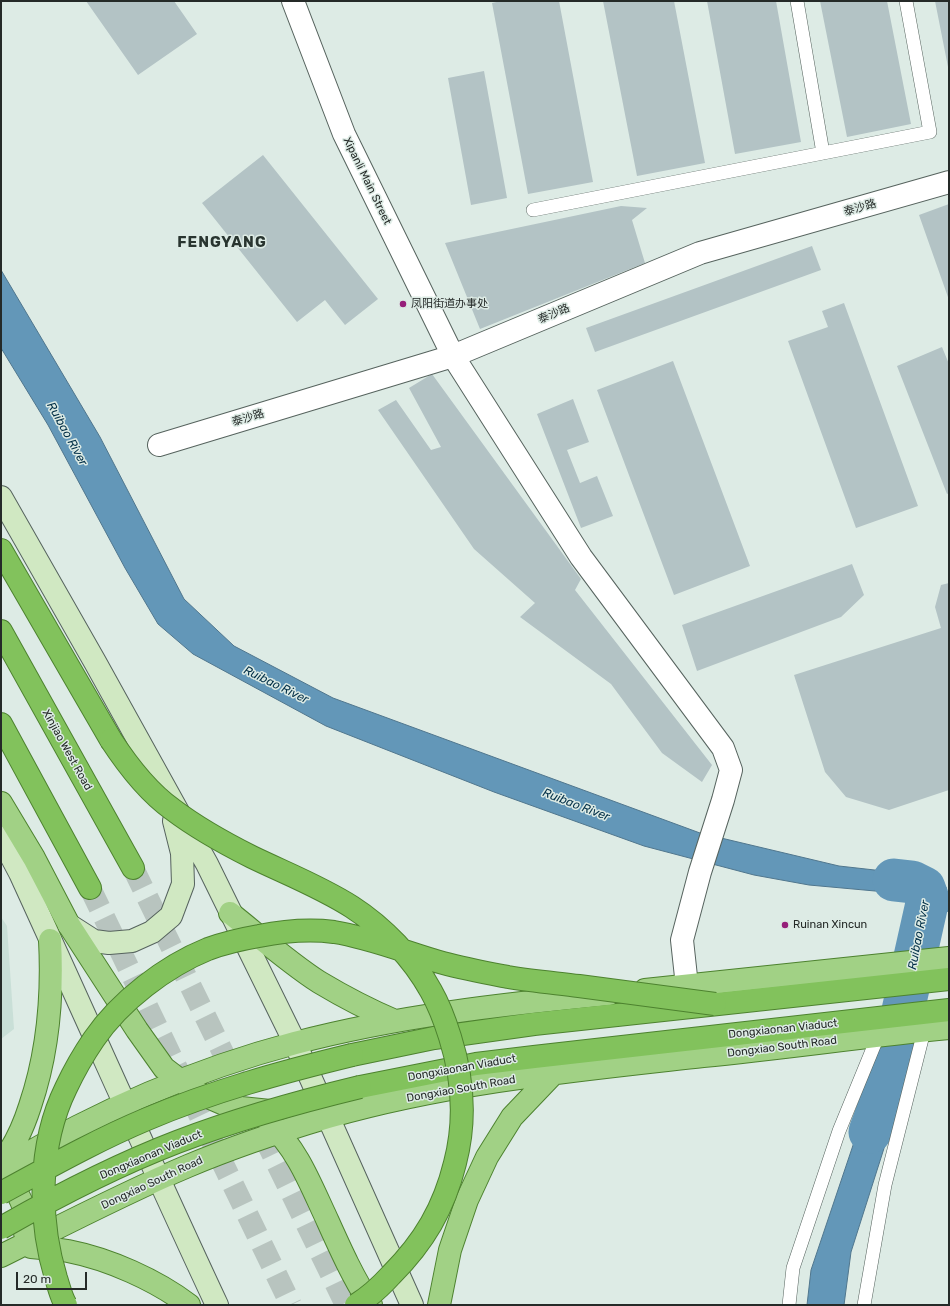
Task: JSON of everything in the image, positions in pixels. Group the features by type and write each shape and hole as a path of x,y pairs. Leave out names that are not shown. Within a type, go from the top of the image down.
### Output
{"highway":[{"path":"1,550 111,740 128,765 149,789 172,809 222,841 329,894 374,924 414,965 431,991 443,1015 453,1047 460,1078 462,1107 460,1145 452,1176 442,1205 427,1232 409,1258 385,1282 356,1305"},
{"name":"Xinjiao West Road","path":"1,631 133,868"},
{"path":"1,724 90,888"},
{"path":"66,1305 52,1265 45,1230 43,1191 46,1154 54,1118 63,1093 76,1067 95,1038 116,1013 148,984 172,968 208,949 238,940 272,933 302,930 332,932 366,939 444,963 509,977 715,1004"},
{"path":"1,1192 70,1156 147,1119 223,1091 305,1066 391,1046 473,1032 949,979"},
{"name":"Dongxiaonan Viaduct","path":"1,1228 99,1176 177,1142 267,1111 360,1087 462,1067 526,1058 949,1010"}],"main road":[{"path":"1,497 95,662 207,864 295,1043 412,1305"},
{"path":"70,925 94,941 109,943 132,941 152,932 171,916 184,884 182,853 167,792"},
{"path":"1,803 34,858 70,925 137,1030 164,1068 194,1091 224,1104 242,1108 328,1117"},
{"path":"1,837 20,874 126,1104 158,1180 217,1305"},
{"path":"230,913 296,966 319,982 368,1010 395,1021"},
{"path":"1,1163 14,1146 21,1132 40,1074 51,996 52,969 50,940"},
{"path":"1,1169 77,1127 126,1104 181,1081 252,1056 295,1043 365,1027 486,1007 949,958"},
{"name":"Dongxiao South Road","path":"10,1251 188,1166 248,1143 328,1117 435,1092 553,1074 949,1028"},
{"path":"439,1305 450,1250 467,1200 487,1157 512,1117 553,1074"},
{"path":"126,1104 199,1106 261,1119 271,1125 287,1142 301,1162 353,1276 371,1305"},
{"path":"1,1177 7,1180 14,1190 24,1212 26,1229 23,1241 10,1251"},
{"path":"10,1251 67,1251 91,1256 149,1281 189,1305"}],"street":[{"name":"Xipanli Main Street","path":"293,1 344,134 453,356 581,557 723,748 730,770 723,800 700,872 682,940 687,986"},
{"name":"泰沙路","path":"159,445 453,356 700,253 949,182"}],"lane":[{"path":"797,1 823,153"},
{"path":"533,210 930,132 906,1"},
{"path":"864,1305 885,1185 924,1031"},
{"path":"789,1305 793,1268 839,1131 878,1036"}],"shaded area":[{"path":"1,917 7,926 14,1029 1,1039"}],"water":[{"path":"1,270 100,437 184,599 234,646 333,698 700,833 839,866 928,876 946,887 949,911 913,916 910,893 809,885 754,875 644,846 494,792 326,726 193,654 158,624 125,568 48,425 1,348"},
{"path":"907,1076 851,1252 844,1305 807,1305 811,1270 876,1077"}],"building":[{"path":"86,1 174,1 197,34 138,75"},
{"path":"501,1 559,1 593,182 528,194 492,3"},
{"path":"603,1 674,1 705,163 637,176"},
{"path":"707,1 776,1 801,142 735,154"},
{"path":"820,1 887,1 911,124 847,137"},
{"path":"935,1 949,1 949,67 948,67"},
{"path":"484,71 507,198 471,205 448,78"},
{"path":"263,155 378,299 345,325 325,300 297,322 202,203"},
{"path":"949,204 949,300 919,215"},
{"path":"621,206 647,208 632,220 645,263 480,329 445,243"},
{"path":"812,246 821,270 595,352 586,328"},
{"path":"844,303 918,506 856,528 788,341 828,327 822,311"},
{"path":"942,347 949,364 949,493 947,494 897,366"},
{"path":"673,361 750,566 674,595 597,390"},
{"path":"432,374 581,579 575,590 712,765 702,782 662,753 611,684 520,617 535,603 474,549 378,410 396,400 431,450 441,447 409,388"},
{"path":"573,399 589,442 567,450 580,483 597,476 613,516 581,528 537,414"},
{"path":"852,564 864,595 841,617 697,671 682,625"},
{"path":"949,583 949,790 889,810 846,797 825,772 794,675 941,628 935,607 941,585"}],"waterway":[{"name":"Ruibao River","path":"870,1132 885,1091 928,899 924,888 912,882 894,880"}],"tunnel":[{"path":"133,868 346,1305"},
{"path":"90,888 291,1305"}],"place":[{"name":"凤阳街道办事处","path":"403,304"},
{"name":"Ruinan Xincun","path":"785,925"}],"district":[{"name":"FENGYANG","path":"222,243"}]}
